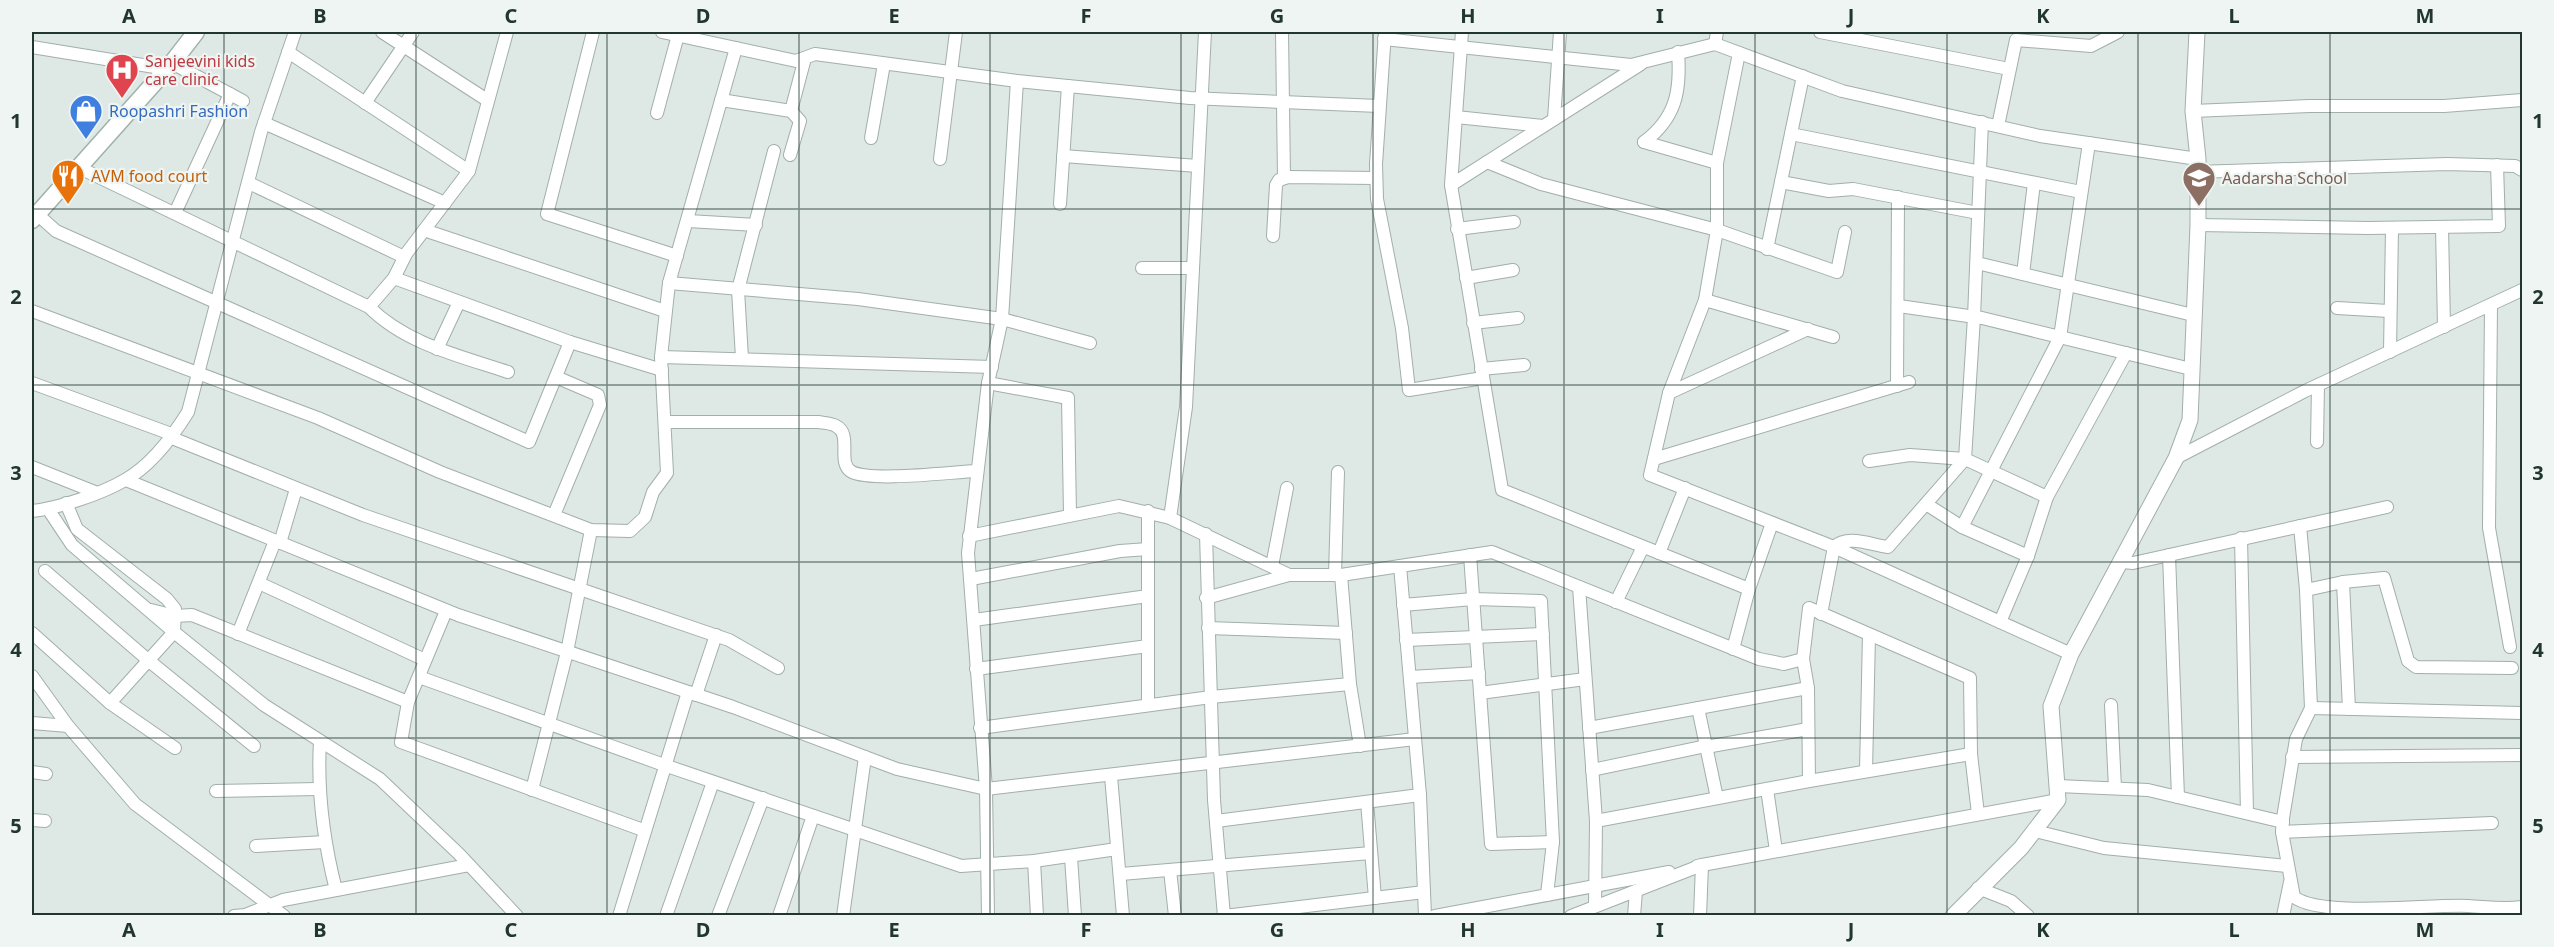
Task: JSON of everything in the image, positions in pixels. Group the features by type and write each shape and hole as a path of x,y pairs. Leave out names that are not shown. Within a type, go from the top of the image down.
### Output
{"main road":[{"path":"34,217 170,66 196,32"}],"street":[{"path":"32,511 48,509 126,480 173,437 188,411 231,240 249,183 264,123 294,32"},
{"path":"382,32 487,100"},
{"path":"365,103 413,32"},
{"path":"369,307 394,278 405,257 469,171 507,32"},
{"path":"592,32 547,214 677,256"},
{"path":"662,32 796,61 815,54 1068,86 1201,98 1380,106"},
{"path":"940,159 956,32"},
{"path":"1170,518 1186,407 1205,32"},
{"path":"1282,32 1281,102 1284,178"},
{"path":"1462,32 1451,184 1502,490 1749,589"},
{"path":"1554,119 1560,32"},
{"path":"1820,32 2008,69"},
{"path":"1998,126 2008,69 2016,40 2091,46 2118,32"},
{"path":"1953,915 2021,848 2035,831 2058,793 2051,706 2071,654 2176,458 2190,420 2198,225 2193,111 2197,32"},
{"path":"657,113 678,35"},
{"path":"1524,365 1409,390 1402,328 1381,222 1376,178 1384,35 1461,48 1631,64 1678,52 1716,38 1739,53 1842,91 1998,126 2197,165 2447,164 2515,166 2523,170"},
{"path":"32,47 170,66 243,101"},
{"path":"32,311 318,418 440,472 591,530 630,531 645,517 653,492 667,473 662,364 669,283 736,48"},
{"path":"288,52 469,171"},
{"path":"1678,52 1680,79 1670,116 1659,131 1644,142 1717,163"},
{"path":"1739,53 1717,163 1717,230 1705,300 1669,393 1650,475 1834,547 2071,654"},
{"path":"791,111 804,58"},
{"path":"1451,184 1647,60"},
{"path":"871,138 884,63"},
{"path":"1767,249 1803,76"},
{"path":"988,915 986,789 976,669 969,536 988,383 1002,319 1017,81"},
{"path":"1060,204 1068,86"},
{"path":"176,213 230,94"},
{"path":"721,100 791,111 800,121 790,155"},
{"path":"2193,111 2309,106 2444,106 2523,100"},
{"path":"1456,117 1543,126"},
{"path":"1821,614 1834,547 1839,543 1853,540 1888,547 1965,459 1977,263 1982,122"},
{"path":"264,123 445,203"},
{"path":"1791,134 2081,192"},
{"path":"1962,527 2060,337 2088,143"},
{"path":"742,358 738,290 774,151"},
{"path":"1063,156 1198,166"},
{"path":"1487,162 1541,184 1717,230 1837,272 1845,232"},
{"path":"2198,225 2392,228 2499,226 2497,165"},
{"path":"80,168 369,307 385,323 437,349 508,372"},
{"path":"1273,236 1276,185 1284,178 1376,178"},
{"path":"1781,182 1829,191 1853,189 1978,213"},
{"path":"249,183 405,257"},
{"path":"2023,274 2034,183"},
{"path":"1654,459 1903,384 1899,306 1898,197"},
{"path":"34,217 56,231 529,442 570,342"},
{"path":"688,221 756,225"},
{"path":"1457,229 1514,222"},
{"path":"2442,227 2444,327"},
{"path":"2390,352 2392,228"},
{"path":"424,230 665,311"},
{"path":"1977,263 2193,315"},
{"path":"1142,268 1193,268"},
{"path":"1466,278 1513,270"},
{"path":"394,278 570,342 662,364 742,358 992,367"},
{"path":"669,283 858,299 1002,319 1090,343"},
{"path":"2176,458 2318,385 2523,290"},
{"path":"1705,300 1833,337"},
{"path":"437,349 459,302"},
{"path":"2491,305 2489,528 2510,647"},
{"path":"1899,306 1974,317 2191,369"},
{"path":"2337,308 2389,311"},
{"path":"1473,323 1518,318"},
{"path":"1669,393 1808,329"},
{"path":"2000,622 2028,556 2048,497 2126,353"},
{"path":"554,515 600,405 598,395 556,377"},
{"path":"32,383 173,437 363,515 716,635 778,668"},
{"path":"988,383 1068,398 1070,514"},
{"path":"2317,442 2318,385"},
{"path":"665,422 818,422 837,426 842,430 847,467 851,471 871,476 977,471"},
{"path":"1869,461 1910,455 1965,459 2048,497"},
{"path":"32,467 95,492"},
{"path":"1338,472 1338,575 1350,684 1360,746"},
{"path":"126,480 446,611 692,694 897,769 986,789 1415,739"},
{"path":"1272,566 1287,488"},
{"path":"1659,553 1685,488"},
{"path":"238,634 277,542 296,489"},
{"path":"66,503 77,529 167,599 175,609 174,632 111,703"},
{"path":"1926,504 1962,527 2028,556"},
{"path":"969,536 1119,506 1170,518 1289,575"},
{"path":"2122,562 2133,563 2387,507"},
{"path":"48,509 72,545 174,632 264,705 380,779 517,915"},
{"path":"1148,511 1148,705"},
{"path":"1733,649 1749,589 1773,523"},
{"path":"2300,526 2306,590 2311,708 2296,739 2282,827 2294,897 2302,902 2336,908 2470,906 2499,910 2523,907"},
{"path":"532,790 567,652 591,530"},
{"path":"1206,534 1206,598 1216,821 1224,915 1424,892"},
{"path":"2241,538 2247,813"},
{"path":"1616,602 1643,547"},
{"path":"971,579 1120,551 1148,549"},
{"path":"1206,598 1289,575 1338,575 1492,552 1759,659 1785,664 1803,659"},
{"path":"1470,555 1491,844 1553,842"},
{"path":"2169,555 2178,797"},
{"path":"1400,566 1420,795 1425,915"},
{"path":"45,571 148,660 254,746"},
{"path":"2306,590 2343,582 2384,578 2408,661 2416,667 2512,668"},
{"path":"2343,582 2349,709"},
{"path":"259,583 425,660"},
{"path":"1579,587 1596,821 1595,906"},
{"path":"974,620 1148,596"},
{"path":"1403,605 1473,599 1541,601 1553,842 1547,895"},
{"path":"1809,781 1808,688 1803,659 1809,608 1970,678 1971,754 1978,814"},
{"path":"150,610 175,616 192,615 408,702"},
{"path":"446,611 408,702 401,742 643,830"},
{"path":"1208,628 1346,633"},
{"path":"32,633 111,703 175,748"},
{"path":"1406,640 1543,634"},
{"path":"619,915 664,765 716,635"},
{"path":"1866,771 1869,635"},
{"path":"976,669 1148,646"},
{"path":"1410,677 1479,673"},
{"path":"32,676 68,726 135,804 284,915"},
{"path":"419,677 664,765 961,866 1071,857 1117,849"},
{"path":"1480,693 1585,679"},
{"path":"980,728 1211,697 1350,684"},
{"path":"1589,728 1808,688"},
{"path":"2110,705 2115,788"},
{"path":"1698,708 1717,798"},
{"path":"2311,708 2523,713"},
{"path":"32,723 68,726"},
{"path":"1592,770 1808,729"},
{"path":"320,741 318,789 325,842 336,890"},
{"path":"1596,821 1809,781 1971,754"},
{"path":"2292,757 2523,756"},
{"path":"843,915 853,829 865,757"},
{"path":"32,772 46,774"},
{"path":"1111,776 1121,874 1122,915"},
{"path":"666,915 713,782"},
{"path":"1435,915 1978,814 2058,793 2115,788 2148,790 2247,813 2282,827 2492,823"},
{"path":"216,791 318,789"},
{"path":"1767,789 1776,851"},
{"path":"1216,821 1420,795"},
{"path":"718,915 763,798"},
{"path":"1367,802 1376,898"},
{"path":"779,915 813,816"},
{"path":"32,820 45,821"},
{"path":"2035,831 2104,848 2287,866"},
{"path":"256,846 325,842"},
{"path":"1121,874 1220,868 1371,853"},
{"path":"1071,857 1075,915"},
{"path":"1034,861 1037,915"},
{"path":"234,915 244,915 284,900 469,865"},
{"path":"1571,915 1702,865"},
{"path":"1700,915 1702,865"},
{"path":"1170,870 1174,915"},
{"path":"2283,915 2290,882"},
{"path":"1978,888 2011,901 2028,915"},
{"path":"1634,915 1636,891"}],"place":[{"name":"Sanjeevini kids care clinic","path":"122,99"},
{"name":"Roopashri Fashion","path":"86,140"},
{"name":"AVM food court","path":"68,205"},
{"name":"Aadarsha School","path":"2199,207"}]}
